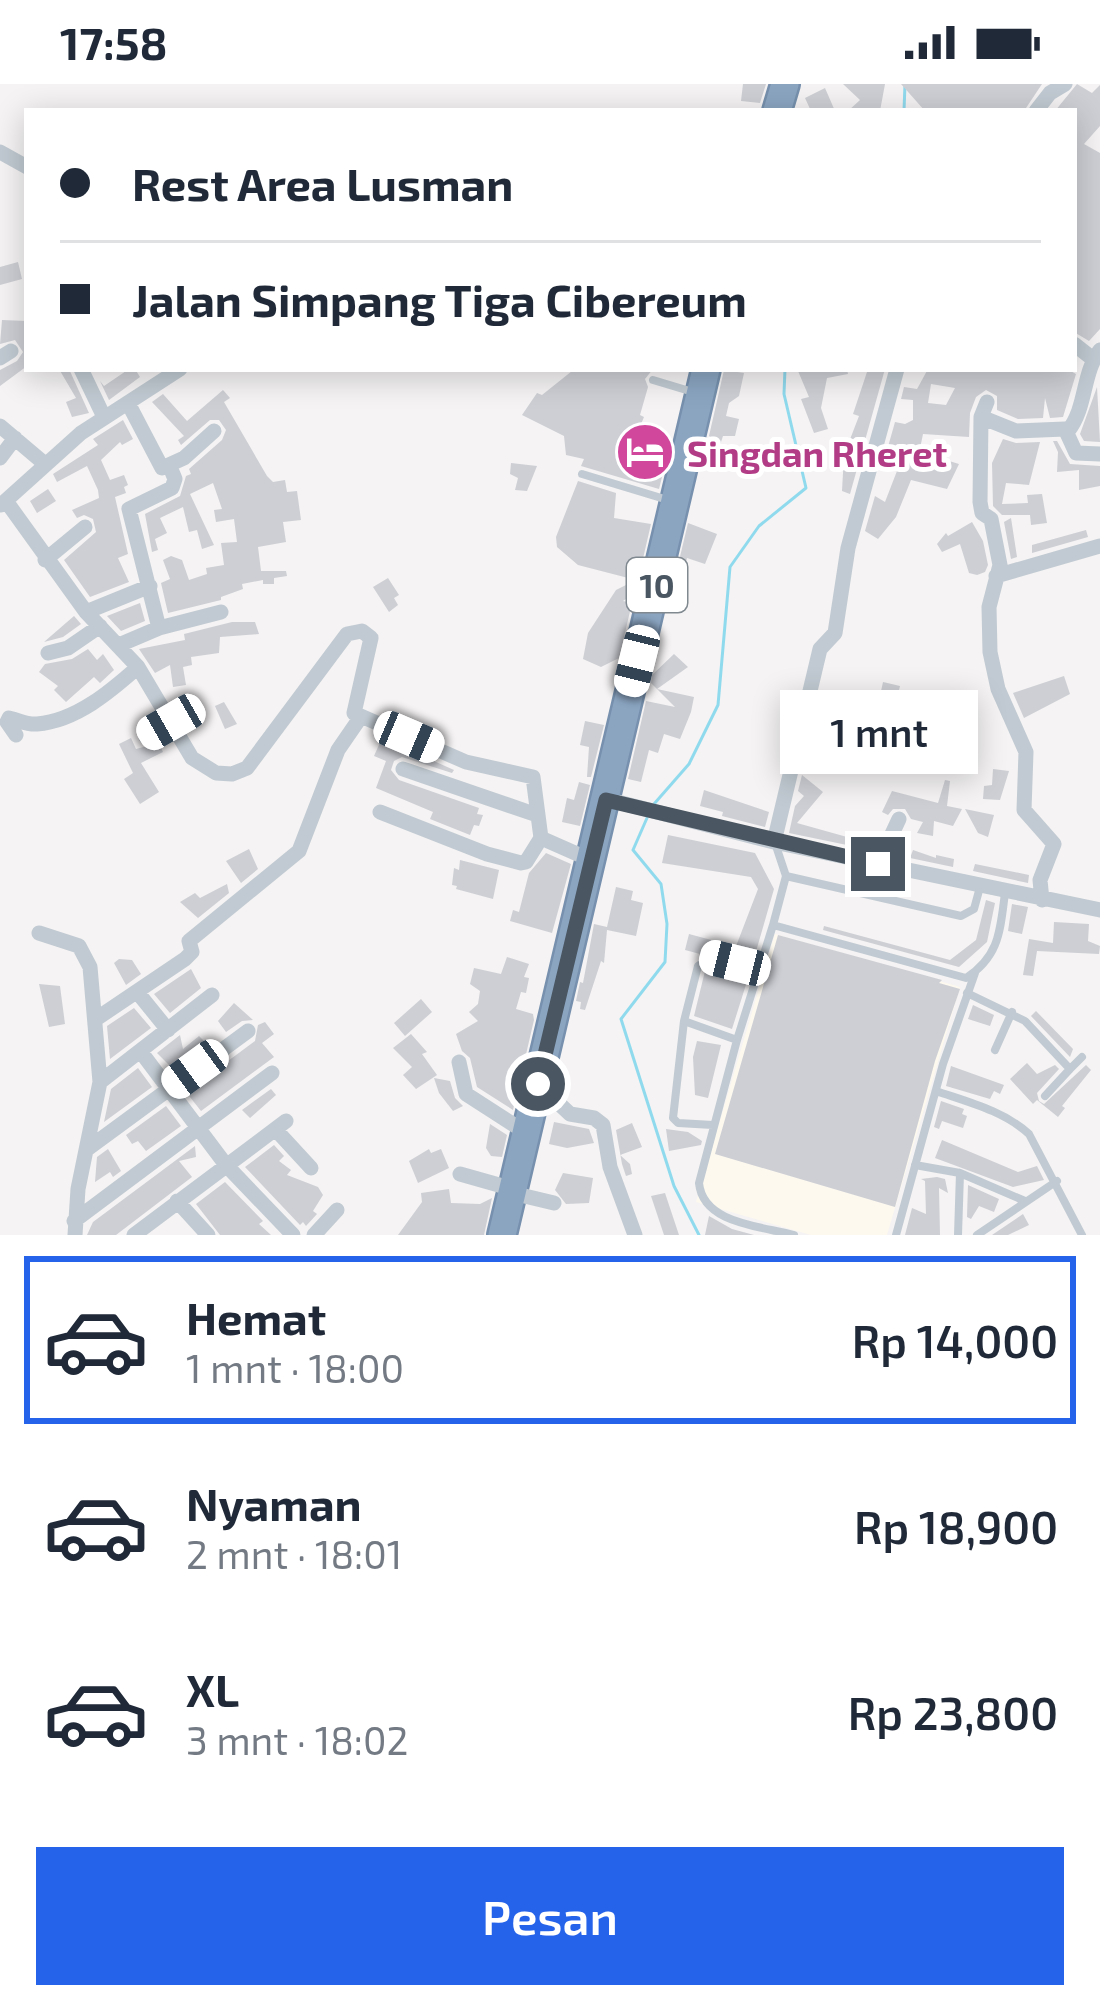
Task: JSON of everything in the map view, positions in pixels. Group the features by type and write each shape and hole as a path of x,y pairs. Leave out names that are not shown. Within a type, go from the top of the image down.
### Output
{"highway":[{"name":"10","path":"502,1235 591,860 619,803 675,502 703,382"}],"street":[{"path":"1038,108 1065,84"},
{"path":"1097,354 1079,413 1068,431 1076,453 1100,454"},
{"path":"82,372 104,417"},
{"path":"175,372 104,417 3,504 86,612 138,667 192,758 206,768 216,773 241,771 251,763 352,632 362,632 371,638 353,708 360,718 466,762 533,777 541,838 521,863 380,812"},
{"path":"774,842 821,646 835,633 848,548 896,372"},
{"path":"128,403 161,468 214,431"},
{"path":"1042,900 1040,880 1054,844 1024,810 1026,752 992,666 987,622 1000,565 991,519 982,514 980,502 984,410 1016,431 1068,431"},
{"path":"0,426 46,464"},
{"path":"0,458 15,438"},
{"path":"159,628 129,509 172,488 175,479 170,466"},
{"path":"45,560 85,527"},
{"path":"996,576 1100,546"},
{"path":"86,612 150,586"},
{"path":"119,645 159,628 220,612"},
{"path":"48,653 68,648 100,626"},
{"path":"16,735 9,718 38,724 84,708 138,667"},
{"path":"96,1018 189,955 189,941 299,851 338,750 360,718"},
{"path":"146,737 171,722"},
{"path":"403,770 537,815"},
{"path":"619,803 774,842 1100,910"},
{"path":"878,864 899,819"},
{"path":"541,838 591,860"},
{"path":"39,933 79,946 86,956 96,1018 100,1082 75,1228"},
{"path":"139,993 168,1030"},
{"path":"100,1082 212,995"},
{"path":"86,1150 248,1031"},
{"path":"141,1052 226,1165 292,1235"},
{"path":"459,1062 466,1094 525,1132"},
{"path":"75,1228 272,1073"},
{"path":"538,1084 570,1114 603,1124 610,1167 635,1235"},
{"path":"134,1235 281,1125 311,1168"},
{"path":"460,1174 554,1203"},
{"path":"177,1201 208,1235"},
{"path":"314,1235 337,1210"}],"lane":[{"path":"653,380 703,382"},
{"path":"582,474 675,502"},
{"path":"774,842 786,876 699,1183 706,1207 714,1213 794,1235"},
{"path":"786,876 961,916 974,909 980,887"},
{"path":"773,925 966,978 998,947 1005,893"},
{"path":"713,1125 678,1123 674,1118 684,1021 698,966 711,957 759,969"},
{"path":"896,1235 976,971"},
{"path":"967,993 1012,1012 1070,1070"},
{"path":"995,1050 1012,1012"},
{"path":"684,1021 736,1040"},
{"path":"1046,1096 1082,1057"},
{"path":"936,1091 1019,1124 1058,1181 1082,1235"},
{"path":"915,1165 960,1173 1026,1201"},
{"path":"958,1235 960,1173"},
{"path":"977,1235 1058,1181"}],"shaded area":[{"path":"775,934 960,987 887,1235 811,1235 696,1202"}],"building":[{"path":"743,84 766,84 760,103 741,101"},
{"path":"843,84 885,84 881,108 851,108 860,100"},
{"path":"901,84 1042,84 1026,108 922,108"},
{"path":"1077,84 1092,93 1100,85 1100,126 1084,144 1100,153 1100,329 1089,341 1077,334 1077,108 1057,108"},
{"path":"825,88 834,108 810,108 805,98"},
{"path":"18,262 22,279 0,285 0,267"},
{"path":"2,320 24,321 24,368 0,386 0,370 23,352 15,340 0,344"},
{"path":"61,372 70,372 89,413 72,417 66,402 76,398"},
{"path":"125,372 137,372 140,377 109,400 100,381 104,386"},
{"path":"571,372 651,372 645,379 648,387 640,415 644,417 628,455 654,462 662,446 669,449 659,489 581,466 584,459 566,455 564,436 522,415 537,393 542,395"},
{"path":"724,372 744,373 739,396 729,403 726,416 739,419 735,436 723,436 720,445 709,436"},
{"path":"798,372 848,372 827,378 821,408 828,429 814,433 801,399 809,397"},
{"path":"867,372 884,372 850,494 842,491 844,455 859,416 853,414"},
{"path":"926,372 1076,374 1063,417 1050,418 1045,398 1043,418 1018,419 997,410 997,396 986,390 976,397 970,413 969,437 923,434 916,468 936,457 959,464 947,489 911,480 896,517 878,539 865,531 875,496 885,502 897,471 882,468 895,422 913,420 913,400 901,399 904,387 917,389","holes":["931,384 955,388 946,405 928,403"]},
{"path":"1097,387 1100,442 1084,441 1080,434"},
{"path":"223,390 230,398 224,402 267,476 273,482 285,480 287,492 297,491 301,520 283,522 286,542 258,547 261,571 286,571 287,576 274,578 274,584 263,584 263,580 242,584 243,589 221,600 168,613 161,583 170,579 163,560 171,556 182,560 189,580 207,574 206,568 224,565 221,543 237,542 234,519 216,522 214,510 222,509 213,483 190,494 214,545 202,549 197,530 189,532 183,507 160,518 167,533 155,539 158,550 152,552 145,514 180,496 189,469 222,440 226,430 219,420 210,420 181,445 178,440 184,436 152,402 163,394 187,421"},
{"path":"123,420 133,439 120,442 101,460 110,480 124,475 128,485 126,493 115,497 128,554 118,558 129,582 90,597 64,560 96,532 93,519 77,518 72,510 99,498 98,490 87,466 57,482 53,474 98,445 93,439"},
{"path":"1003,439 1040,442 1029,485 1006,483 1002,504 1028,503 1027,495 1042,494 1047,523 1031,525 1030,515 1002,515 993,506 992,463"},
{"path":"1053,441 1070,464 1100,466 1100,486 1079,490 1079,470 1057,472"},
{"path":"511,463 537,466 527,491 515,490 518,478 510,474"},
{"path":"578,481 616,493 614,518 651,524 635,593 623,601 632,603 619,658 601,667 583,659 588,633 616,590 636,580 578,565 557,547 556,537"},
{"path":"48,489 56,501 37,513 30,501"},
{"path":"1011,518 1017,557 1011,559 1004,522"},
{"path":"972,522 983,541 988,565 977,575 969,573 960,544 942,552 937,544 946,533"},
{"path":"688,523 717,534 705,564 687,558 685,567 678,565"},
{"path":"1086,530 1088,537 1032,553 1032,545"},
{"path":"388,578 399,595 394,598 398,605 389,612 373,587"},
{"path":"140,603 145,621 121,631 107,616"},
{"path":"74,616 81,624 63,637 44,642"},
{"path":"232,622 255,622 259,634 220,637 219,653 191,657 192,665 183,667 186,685 173,687 170,665 155,673 139,649 185,640 184,634"},
{"path":"88,649 97,660 103,654 114,670 100,683 94,677 66,702 54,690 58,686 39,672 45,664 72,659"},
{"path":"674,654 688,667 657,689 651,683 652,675"},
{"path":"1064,676 1070,694 1024,718 1013,693"},
{"path":"883,682 900,686 891,725 868,720 859,751 828,743 823,762 810,759 823,690 878,705"},
{"path":"657,689 694,697 691,712 680,739 664,734 658,753 649,750 641,782 628,779 646,701 675,707"},
{"path":"224,702 237,724 225,729 215,706"},
{"path":"585,721 604,725 591,777 587,777 589,747 580,745"},
{"path":"131,738 136,749 159,743 163,752 141,763 159,792 140,804 124,779 133,773 119,744"},
{"path":"382,738 454,770 402,757 391,770 399,780 479,808 477,814 483,815 470,835 430,819 433,812 376,788 386,761 374,756"},
{"path":"993,769 1009,771 1000,800 983,799 984,786 992,785"},
{"path":"802,775 823,792 797,823 872,844 871,850 789,833 795,806 804,796 798,791"},
{"path":"945,780 950,781 947,806 962,809 953,826 934,821 933,836 917,833 923,822 911,819 905,809 893,809 888,815 882,812 892,791 938,803"},
{"path":"579,782 590,785 580,826 562,822 567,798 574,800"},
{"path":"704,790 769,812 765,827 700,806"},
{"path":"965,809 994,815 988,837 978,833"},
{"path":"668,835 755,853 774,889 755,955 733,954 758,889 751,877 662,863"},
{"path":"249,849 258,869 241,883 226,861"},
{"path":"913,850 954,859 953,867 910,858"},
{"path":"546,853 571,864 552,933 510,921 513,910 519,912 529,873"},
{"path":"460,860 499,870 493,899 452,885"},
{"path":"975,864 1029,875 1028,883 973,871"},
{"path":"227,884 229,893 198,918 180,902 195,893 200,898"},
{"path":"616,887 633,891 631,900 643,903 636,936 607,930 604,963 601,961 585,1010 580,1009 581,1002 576,1001 594,924 607,927"},
{"path":"986,900 995,903 987,942 959,967 823,930 824,926 950,960 976,940"},
{"path":"1012,904 1028,907 1022,934 1008,931"},
{"path":"1054,922 1089,924 1088,941 1100,946 1099,954 1037,951 1033,976 1023,975 1029,939 1053,943"},
{"path":"689,934 715,941 713,949 700,954 685,950"},
{"path":"778,935 960,989 895,1207 715,1154"},
{"path":"507,957 529,964 524,977 529,978 526,993 521,992 516,1009 533,1014 534,1020 513,1110 477,1087 470,1058 456,1034 478,1021 469,1012 478,1004 480,991 470,984 474,968 501,974"},
{"path":"132,960 141,974 126,985 114,963"},
{"path":"713,966 749,975 732,1029 694,1016 705,971"},
{"path":"191,969 201,988 170,1013 154,994"},
{"path":"39,984 60,986 65,1024 49,1027"},
{"path":"421,999 432,1012 405,1036 394,1023"},
{"path":"234,1003 253,1020 226,1032 218,1021"},
{"path":"973,1005 994,1015 990,1026 968,1019"},
{"path":"134,1008 151,1028 110,1059 107,1026"},
{"path":"1036,1011 1073,1049 1070,1057 1031,1016"},
{"path":"265,1022 274,1034 262,1043 274,1057 201,1111 186,1092 255,1041 258,1025"},
{"path":"411,1034 427,1052 422,1054 437,1075 416,1089 403,1075 412,1067 393,1048"},
{"path":"180,1035 183,1049 199,1036 208,1045 174,1070 157,1053"},
{"path":"697,1041 721,1045 708,1098 695,1095"},
{"path":"1027,1063 1037,1074 1055,1065 1059,1069 1037,1093 1044,1104 1086,1065 1091,1070 1058,1117 1037,1100 1033,1104 1010,1079"},
{"path":"951,1066 1004,1085 1000,1094 994,1091 990,1099 946,1086"},
{"path":"138,1068 152,1087 104,1122 111,1089"},
{"path":"434,1078 450,1081 463,1106 453,1111"},
{"path":"271,1089 276,1095 250,1118 242,1110"},
{"path":"941,1101 964,1109 963,1128 942,1121 939,1129 934,1127"},
{"path":"166,1106 181,1126 146,1151 138,1141 132,1144 126,1135"},
{"path":"554,1122 589,1129 594,1143 567,1148 549,1144"},
{"path":"632,1123 642,1147 620,1155 616,1130"},
{"path":"490,1124 507,1135 502,1157 491,1156 486,1148"},
{"path":"666,1129 688,1132 701,1145 669,1151"},
{"path":"942,1140 1018,1172 1037,1166 1044,1180 1013,1187 935,1158"},
{"path":"274,1145 284,1156 279,1161 291,1170 287,1175 318,1187 323,1195 313,1211 317,1214 306,1226 245,1167"},
{"path":"195,1146 196,1157 179,1161 192,1177 116,1235 87,1235 93,1222"},
{"path":"108,1149 121,1171 95,1182 97,1157"},
{"path":"429,1149 431,1153 441,1149 449,1168 418,1183 409,1161"},
{"path":"620,1155 630,1164 632,1174 626,1176"},
{"path":"563,1173 593,1178 589,1203 566,1204 555,1190"},
{"path":"921,1179 945,1179 948,1193 939,1188 940,1235 905,1235 912,1208 926,1214 925,1181"},
{"path":"225,1182 271,1235 220,1235 196,1204"},
{"path":"968,1185 999,1199 994,1212 979,1206 971,1219 967,1217"},
{"path":"449,1189 451,1203 480,1204 492,1198 484,1235 398,1235 422,1202 421,1193"},
{"path":"665,1193 679,1235 664,1235 651,1196"},
{"path":"1023,1214 1029,1225 1008,1235 992,1235"},
{"path":"709,1216 732,1229 754,1235 705,1235"}],"waterway":[{"path":"904,108 905,84"},
{"path":"654,804 689,764 718,705 730,567 759,526 806,488 784,394 785,372"},
{"path":"647,818 633,850 661,884 667,924 665,962 621,1019 674,1186 699,1235"}],"place":[{"name":"Singdan Rheret","path":"645,452"}],"route":[{"path":"538,1084 606,800 878,864"}]}
